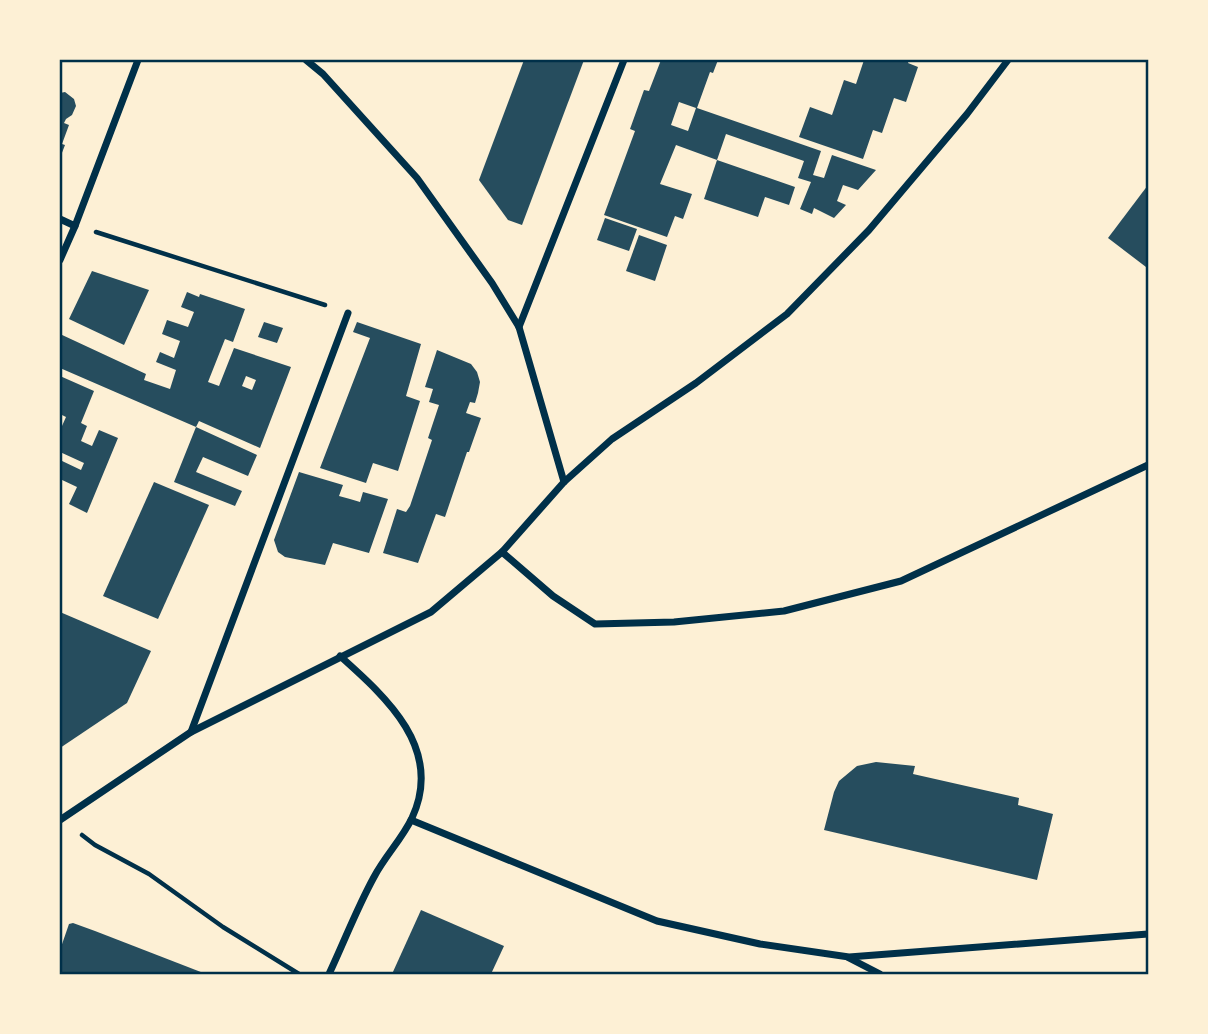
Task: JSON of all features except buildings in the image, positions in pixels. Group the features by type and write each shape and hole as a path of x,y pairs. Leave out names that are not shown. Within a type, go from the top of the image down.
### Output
{"street":[{"path":"60,260 138,60"},
{"path":"306,60 323,74 417,178 492,283 519,327 564,482"},
{"path":"519,327 624,60"},
{"path":"61,819 191,732 431,612 502,552 564,482 612,439 696,383 787,314 869,230 967,114 1008,60"},
{"path":"60,219 75,226"},
{"path":"191,732 348,313"},
{"path":"502,552 553,596 595,624 674,622 785,611 901,581 1149,466"},
{"path":"329,975 374,876 411,820 422,791 419,761 412,738 398,714 372,684 340,656"},
{"path":"411,820 657,921 760,944 849,957 1149,934"},
{"path":"849,957 880,975"}],"path":[{"path":"75,226 348,313"},
{"path":"61,819 95,845 149,874 223,927 299,975"}]}
